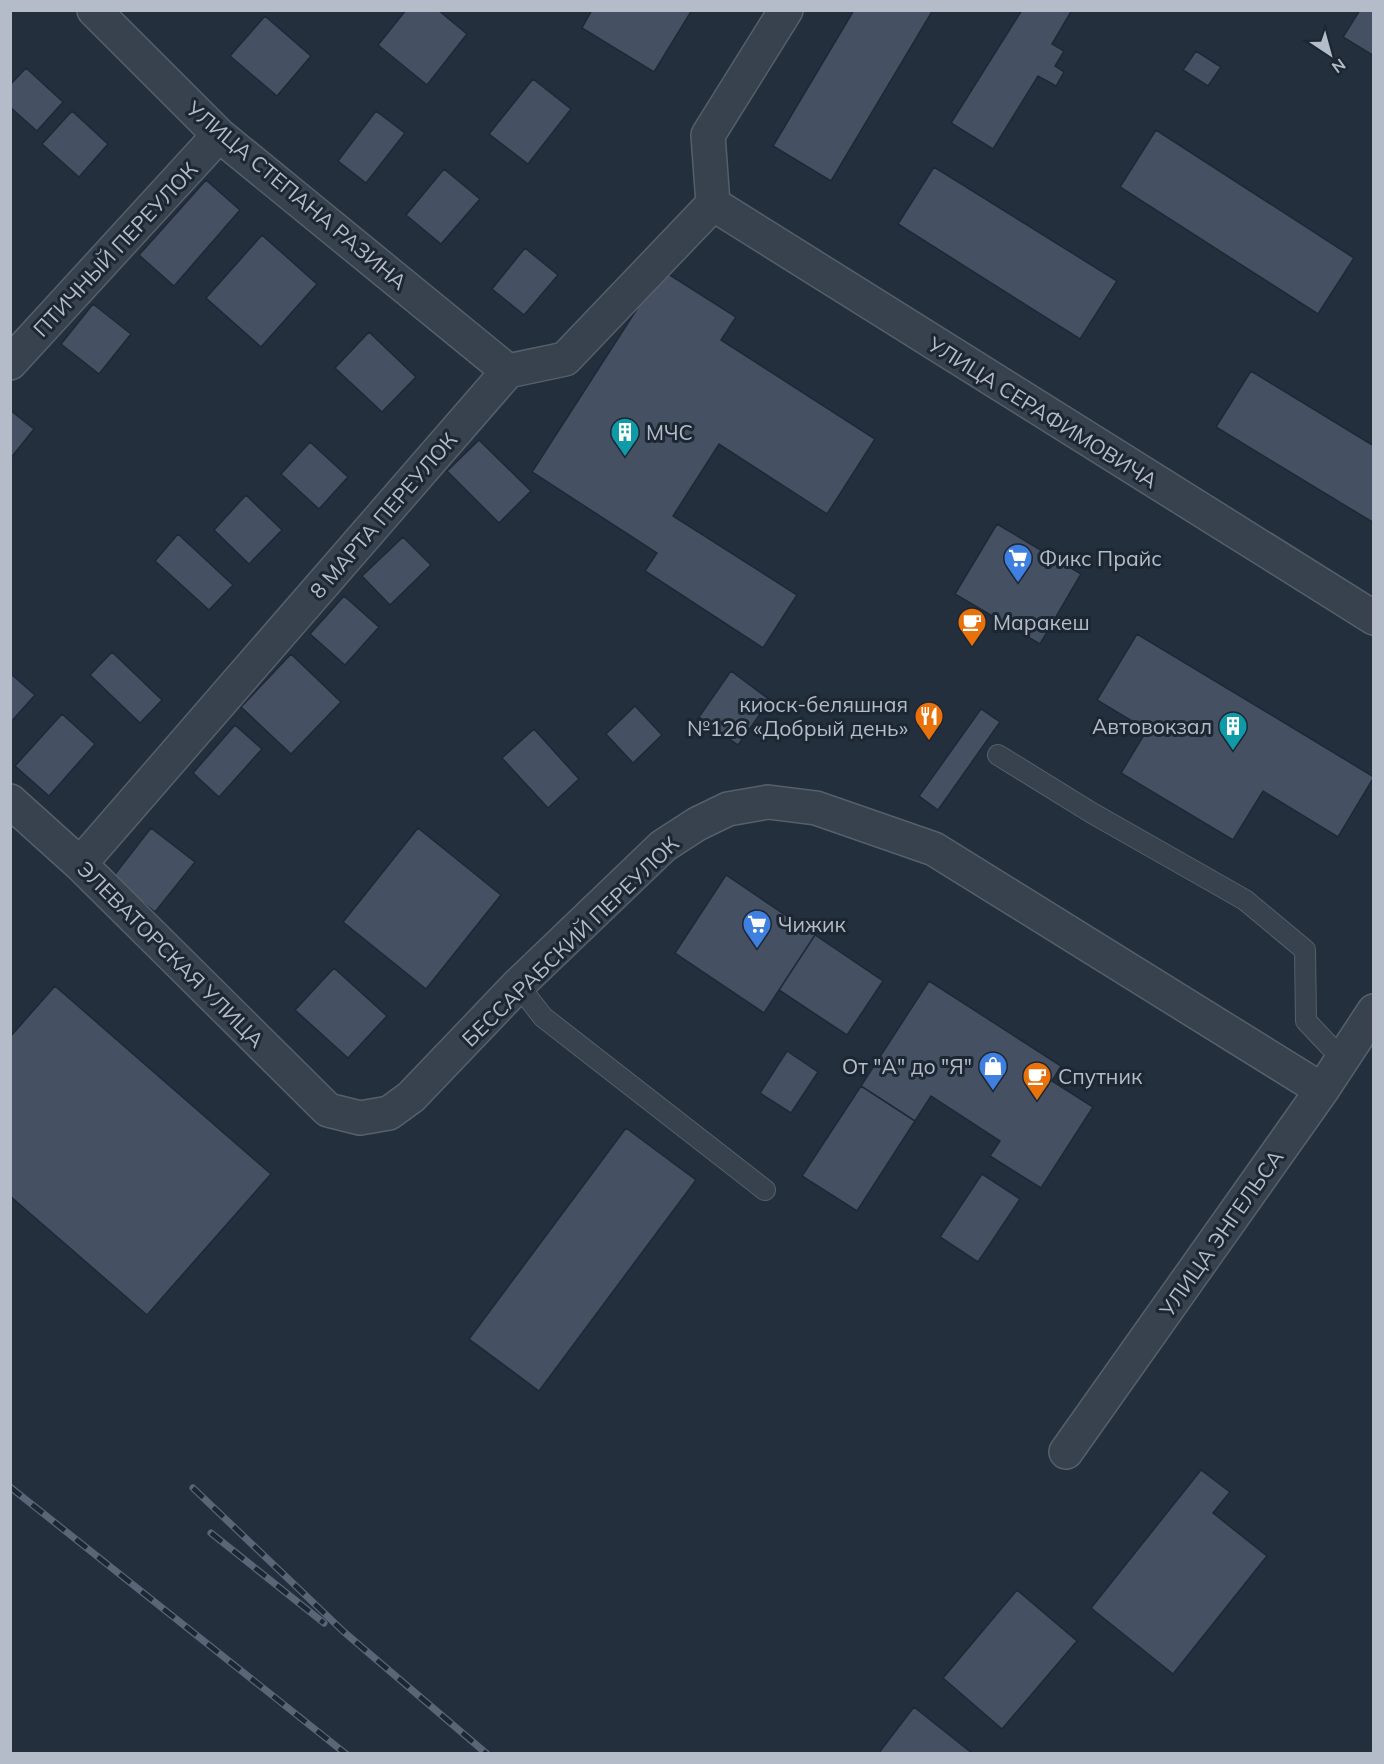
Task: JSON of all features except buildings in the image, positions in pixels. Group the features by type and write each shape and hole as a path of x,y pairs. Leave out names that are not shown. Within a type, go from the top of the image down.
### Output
{"street":[{"name":"УЛИЦА СТЕПАНА РАЗИНА","path":"94,10 219,135 508,371"},
{"path":"508,371 565,359 713,204 708,135 786,10"},
{"name":"ПТИЧНЫЙ ПЕРЕУЛОК","path":"10,363 219,135"},
{"name":"УЛИЦА СЕРАФИМОВИЧА","path":"713,204 1374,618"},
{"name":"8 МАРТА ПЕРЕУЛОК","path":"80,864 508,371"},
{"name":"ЭЛЕВАТОРСКАЯ УЛИЦА","path":"10,801 80,864 328,1110"},
{"name":"БЕССАРАБСКИЙ ПЕРЕУЛОК","path":"328,1110 360,1118 389,1113 411,1097 518,985 663,846 697,824 728,809 768,802 816,808 933,849 1322,1090"},
{"name":"УЛИЦА ЭНГЕЛЬСА","path":"1066,1452 1322,1090 1374,1011"}],"lane":[{"path":"998,755 1092,813 1245,900 1305,950 1306,1021 1341,1058"},
{"path":"518,985 543,1017 765,1190"}],"railway":[{"path":"10,1487 346,1754"},
{"path":"193,1488 344,1632 487,1754"},
{"path":"211,1533 324,1623"}],"place":[{"name":"МЧС","path":"625,458"},
{"name":"Фикс Прайс","path":"1018,584"},
{"name":"Маракеш","path":"972,648"},
{"name":"киоск-беляшная №126 «Добрый день»","path":"929,742"},
{"name":"Автовокзал","path":"1233,752"},
{"name":"Чижик","path":"757,950"},
{"name":"От \"А\" до \"Я\"","path":"993,1092"},
{"name":"Спутник","path":"1037,1102"}]}
